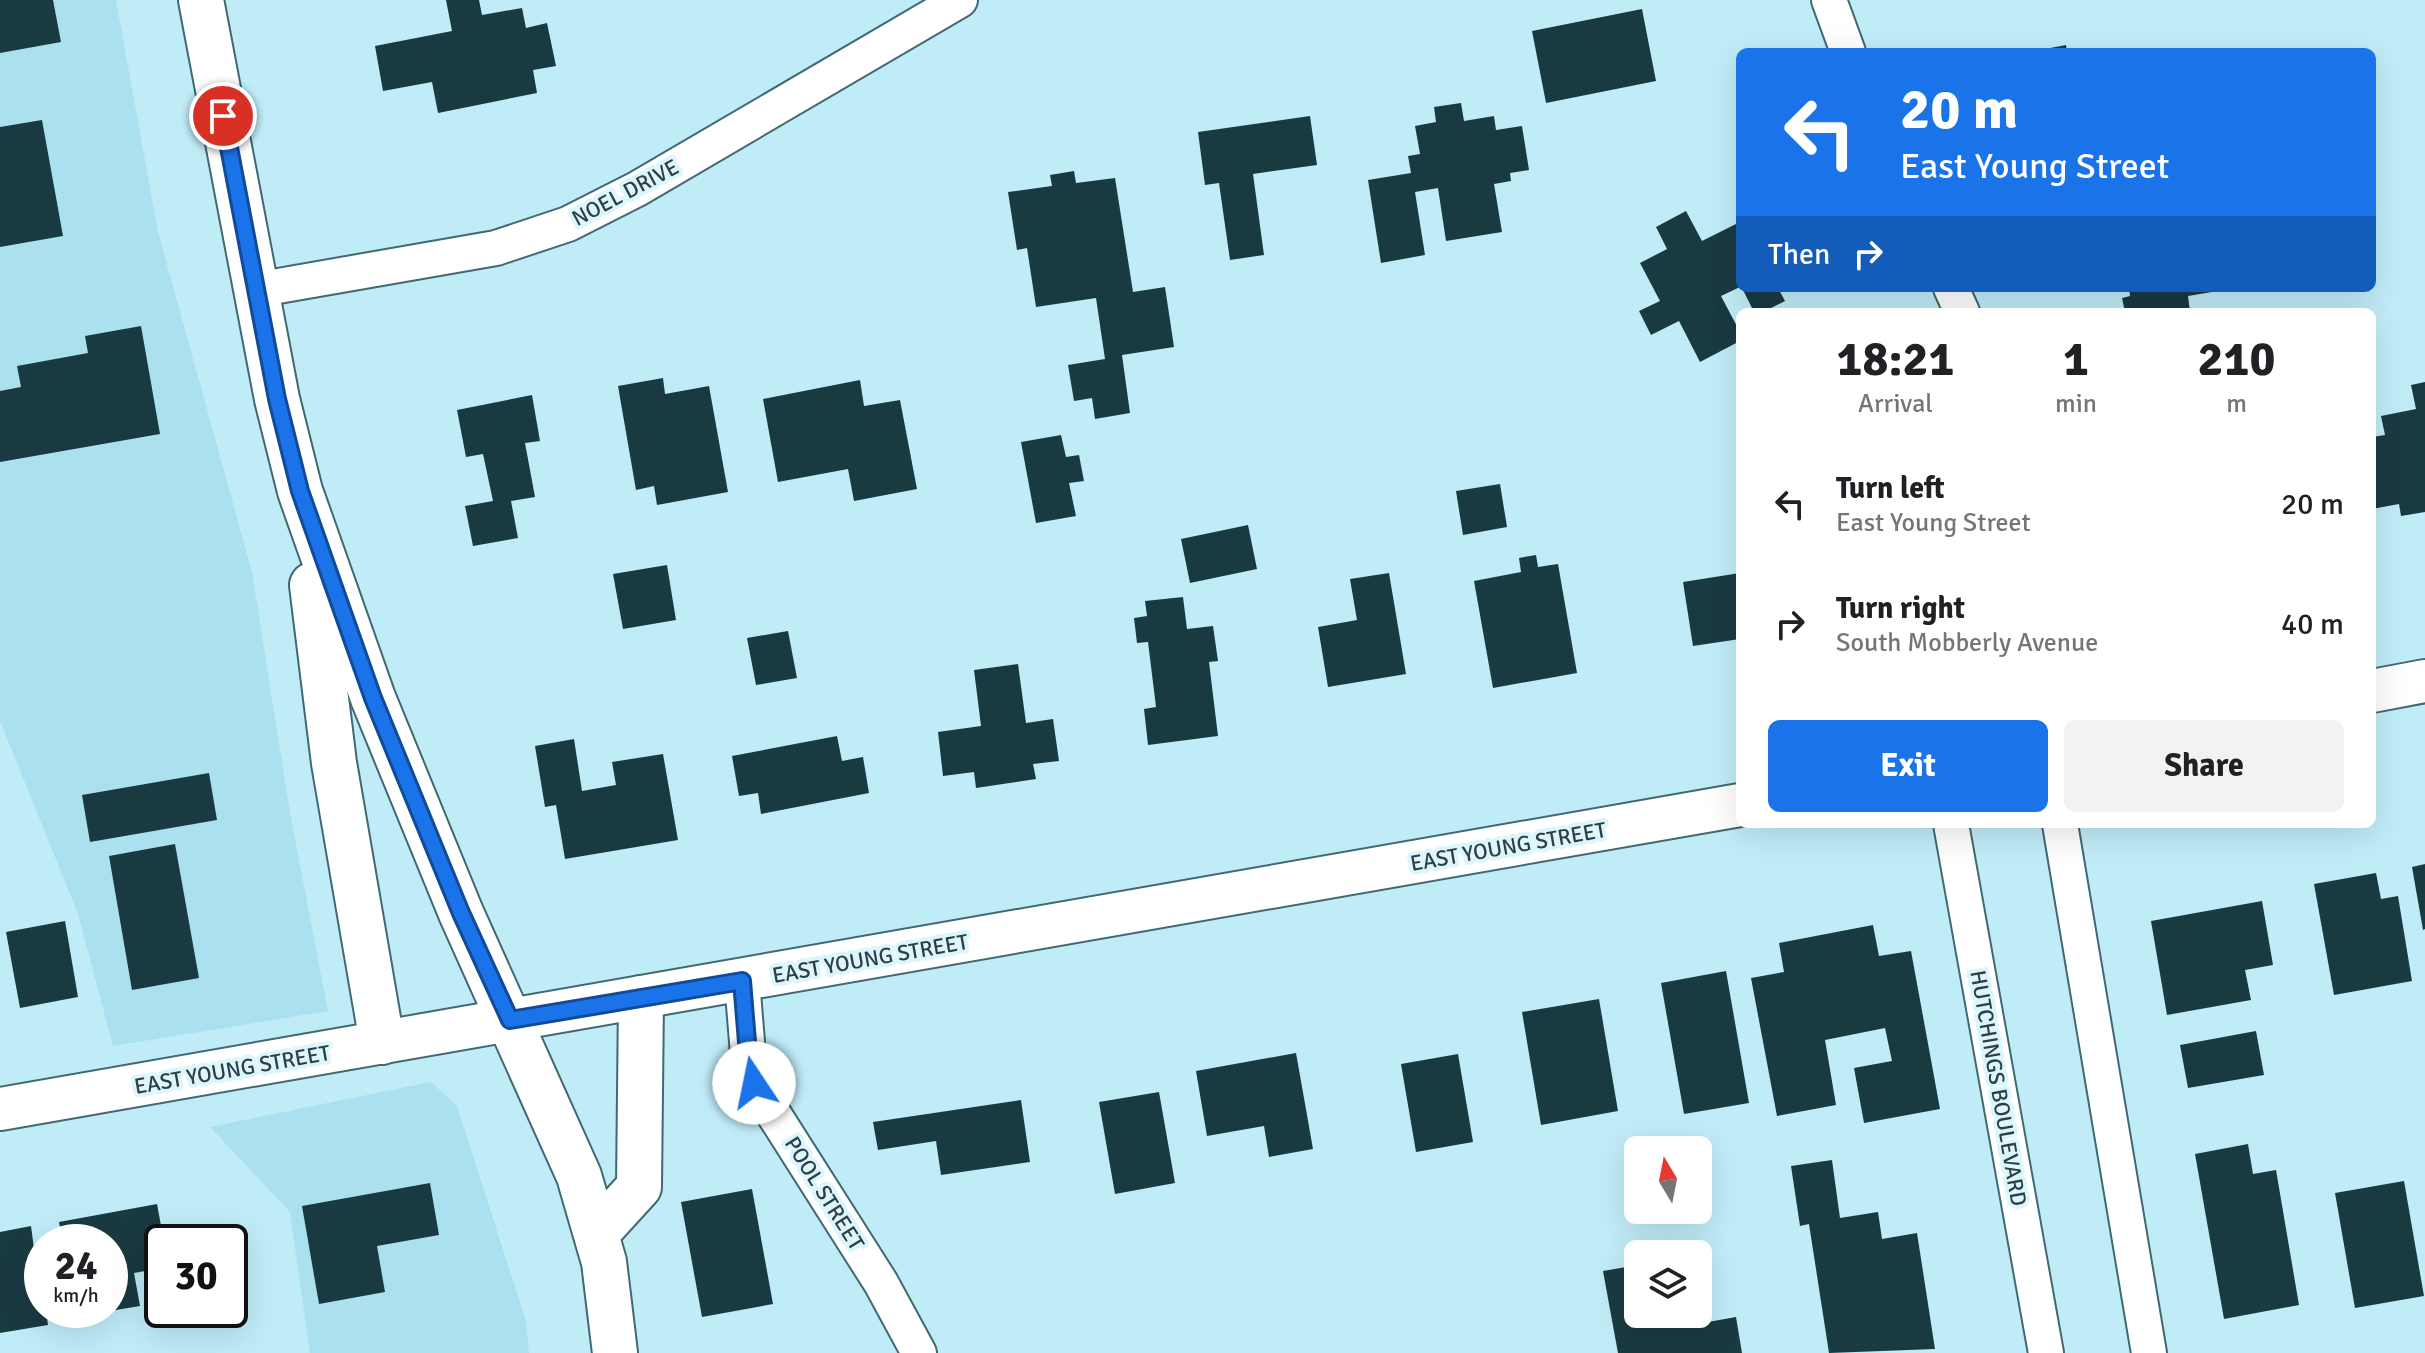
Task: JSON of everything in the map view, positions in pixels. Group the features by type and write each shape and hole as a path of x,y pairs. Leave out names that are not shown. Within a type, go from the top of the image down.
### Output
{"main road":[{"path":"201,0 255,290 285,438 300,491 373,698 461,913 579,1176 597,1233 608,1288 615,1353"},
{"path":"300,491 334,763 382,1042"},
{"path":"597,1233 639,1187 641,998"}],"street":[{"name":"NOEL DRIVE","path":"255,290 496,248 568,224 637,189 960,0"},
{"path":"1829,0 1847,48"},
{"path":"2376,690 2425,681"},
{"name":"EAST YOUNG STREET","path":"0,1109 1736,806"},
{"name":"HUTCHINGS BOULEVARD","path":"1952,828 2046,1353"},
{"path":"2061,828 2149,1353"},
{"name":"POOL STREET","path":"742,981 749,1066 754,1083 881,1283 919,1353"}],"shaded area":[{"path":"0,0 116,0 158,232 252,572 290,813 328,1011 113,1046 78,914 0,721"},
{"path":"431,1082 457,1106 526,1321 529,1353 310,1353 290,1212 210,1127"}],"building":[{"path":"0,0 53,0 61,42 0,53"},
{"path":"446,0 479,0 482,15 522,8 526,28 547,23 556,66 533,70 537,93 438,113 432,82 383,91 375,46 452,31"},
{"path":"1642,9 1656,81 1546,103 1532,31"},
{"path":"1461,103 1464,121 1494,116 1496,130 1522,126 1529,170 1510,173 1511,181 1494,184 1502,232 1446,241 1438,188 1415,192 1425,255 1381,263 1368,180 1411,173 1408,156 1420,154 1415,126 1436,122 1434,107"},
{"path":"1310,116 1317,165 1253,174 1264,255 1230,260 1219,183 1205,185 1198,132"},
{"path":"42,120 63,236 0,247 0,127"},
{"path":"1074,171 1076,183 1115,178 1133,292 1165,287 1174,347 1122,355 1130,413 1095,419 1092,398 1074,401 1068,365 1105,359 1096,298 1036,307 1027,248 1017,250 1008,192 1052,186 1050,175"},
{"path":"1686,211 1702,241 1736,224 1736,289 1721,296 1736,324 1736,343 1700,362 1679,321 1651,335 1639,311 1660,301 1640,263 1667,249 1656,227"},
{"path":"1744,292 1780,292 1785,301 1771,308 1752,308"},
{"path":"2130,292 2212,292 2188,296 2190,308 2124,308 2122,298 2130,296"},
{"path":"141,326 160,434 0,462 0,391 21,387 17,366 88,353 85,336"},
{"path":"663,378 665,394 709,386 728,492 657,505 654,486 636,490 618,386"},
{"path":"860,380 864,406 900,400 917,489 854,501 848,469 778,482 763,399"},
{"path":"2425,382 2425,512 2401,516 2399,504 2376,508 2376,436 2385,435 2381,416 2416,409 2411,385"},
{"path":"532,395 540,441 525,443 535,497 511,501 518,538 473,546 465,506 493,501 483,454 466,457 457,410"},
{"path":"1061,435 1066,457 1079,455 1084,481 1069,483 1076,516 1036,523 1021,442"},
{"path":"1500,484 1507,527 1463,535 1456,491"},
{"path":"1248,525 1257,569 1190,583 1181,539"},
{"path":"1536,555 1538,567 1558,564 1577,673 1493,688 1474,581 1521,572 1519,558"},
{"path":"667,565 676,620 623,629 613,574"},
{"path":"1389,573 1406,674 1328,687 1318,627 1357,620 1350,579"},
{"path":"1736,574 1736,640 1693,646 1683,582"},
{"path":"1183,597 1187,629 1213,626 1218,661 1209,662 1218,736 1148,745 1144,709 1156,707 1148,642 1137,643 1134,618 1147,616 1145,601"},
{"path":"788,631 797,678 756,685 747,638"},
{"path":"1018,664 1026,723 1053,719 1059,761 1033,764 1036,779 976,788 974,772 943,776 938,732 981,726 974,670"},
{"path":"837,736 842,761 863,757 869,793 761,814 758,793 739,796 732,756"},
{"path":"574,739 582,791 616,785 612,762 663,754 678,840 565,859 556,805 545,807 535,746"},
{"path":"209,773 217,820 90,842 82,795"},
{"path":"175,844 199,978 132,990 109,856"},
{"path":"2425,864 2425,929 2423,930 2412,867"},
{"path":"2376,873 2381,899 2398,896 2412,981 2334,995 2314,884"},
{"path":"2262,901 2273,965 2245,970 2251,1000 2167,1015 2151,921"},
{"path":"65,921 78,997 20,1008 6,932"},
{"path":"1873,925 1879,956 1911,951 1940,1109 1864,1123 1854,1068 1892,1061 1885,1028 1825,1040 1836,1105 1777,1116 1751,978 1784,972 1779,943"},
{"path":"1726,971 1749,1103 1684,1114 1661,983"},
{"path":"1599,999 1618,1111 1541,1125 1522,1012"},
{"path":"2256,1031 2264,1075 2188,1088 2180,1045"},
{"path":"1296,1053 1313,1149 1269,1157 1264,1126 1207,1136 1196,1071"},
{"path":"1458,1054 1473,1142 1416,1152 1401,1064"},
{"path":"1159,1092 1175,1183 1115,1194 1099,1102"},
{"path":"1021,1100 1030,1162 941,1175 936,1141 878,1150 873,1122"},
{"path":"2248,1144 2253,1174 2276,1170 2299,1305 2224,1319 2195,1154"},
{"path":"1832,1160 1840,1218 1878,1212 1882,1239 1917,1233 1935,1349 1829,1353 1809,1224 1800,1226 1791,1166"},
{"path":"2404,1181 2424,1296 2355,1308 2335,1193"},
{"path":"430,1183 439,1235 377,1246 385,1292 319,1304 302,1206"},
{"path":"752,1189 773,1304 702,1317 681,1202"},
{"path":"157,1204 161,1224 144,1224 144,1271 134,1273 140,1306 128,1308 128,1224 59,1222"},
{"path":"24,1227 24,1328 30,1328 0,1333 0,1232"},
{"path":"1624,1267 1624,1328 1712,1328 1712,1321 1736,1317 1742,1353 1618,1353 1603,1271"}],"route":[{"path":"223,116 285,438 300,491 339,609 373,698 461,913 510,1020 742,981 749,1066 754,1083"}]}
